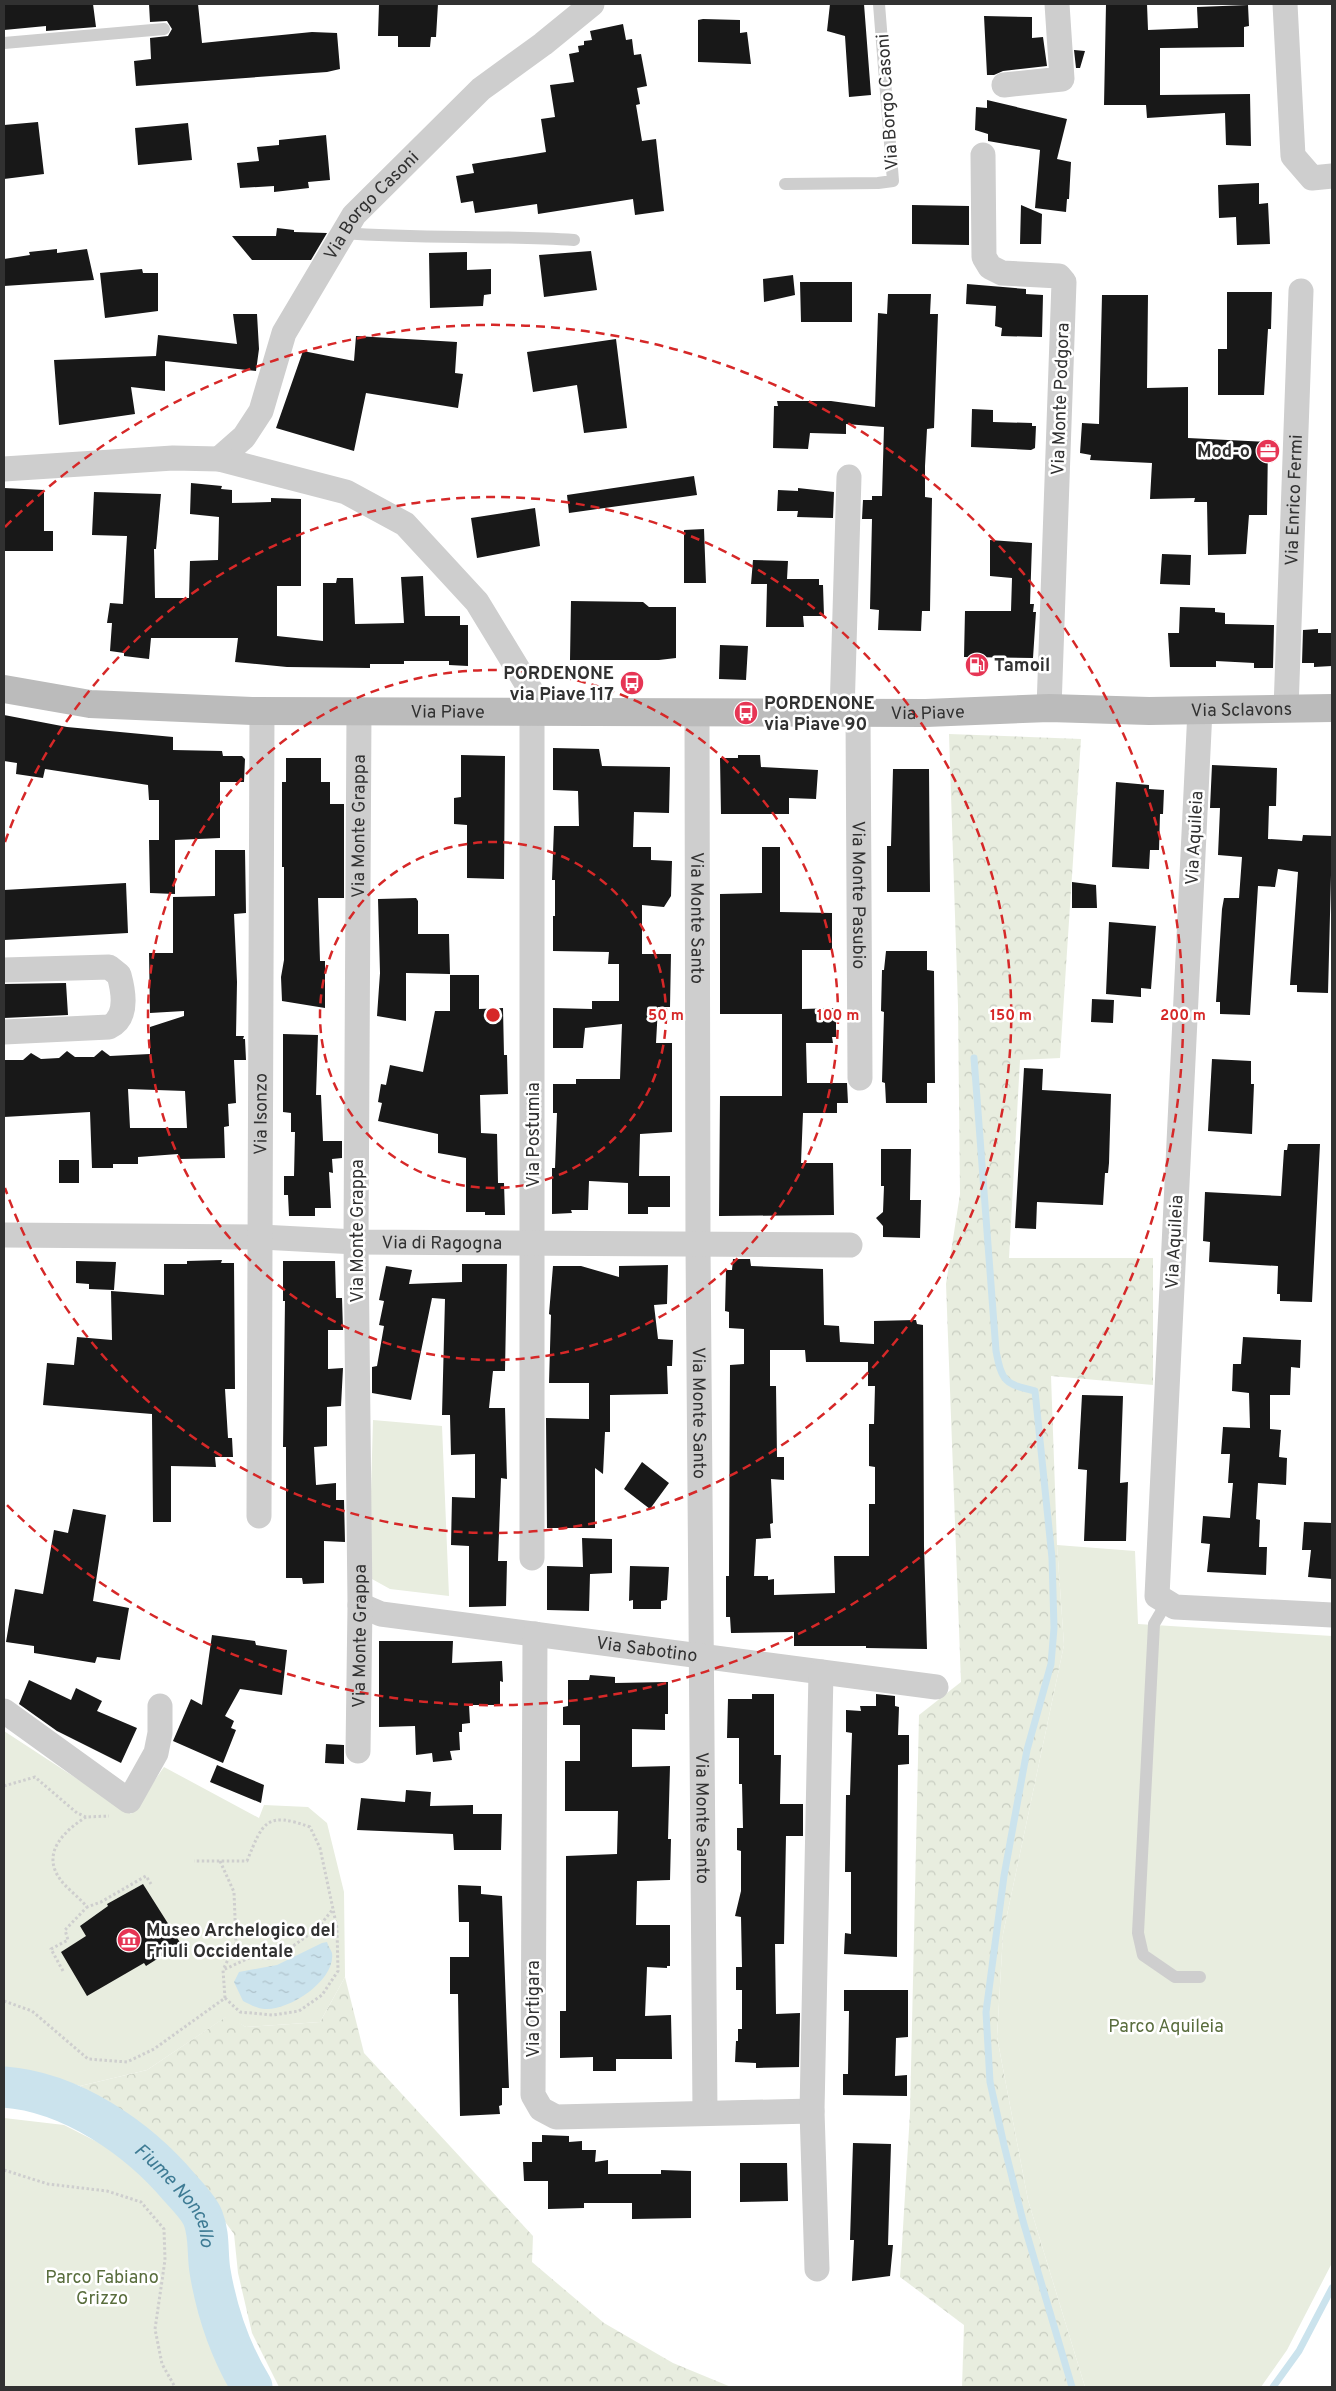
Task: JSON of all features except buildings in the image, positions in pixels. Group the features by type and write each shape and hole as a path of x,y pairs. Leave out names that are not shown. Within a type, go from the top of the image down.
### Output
{"street":[{"name":"Via Borgo Casoni","path":"219,459 244,437 261,411 284,334 354,215 481,89 543,44 592,4"},
{"path":"1004,84 1062,79 1058,4"},
{"path":"1285,4 1293,156 1312,178 1332,176"},
{"name":"Via Monte Podgora","path":"983,155 984,257 990,267 1002,273 1059,276 1064,282 1049,708"},
{"name":"Via Enrico Fermi","path":"1286,709 1301,291"},
{"path":"4,469 173,458 219,459 346,492 405,524 477,602 538,712"},
{"name":"Via Monte Pasubio","path":"849,477 850,713 860,1078"},
{"name":"Via Piave","path":"4,689 90,704 262,711 926,713 1049,708 1102,709"},
{"name":"Via Sclavons","path":"1102,709 1150,711 1332,708"},
{"name":"Via Aquileia","path":"1167,1602 1157,1596 1200,710"},
{"name":"Via Isonzo","path":"259,1516 262,711"},
{"name":"Via Monte Grappa","path":"358,1751 360,1605 356,1242 359,711"},
{"name":"Via Postumia","path":"532,1558 538,712"},
{"name":"Via Monte Santo","path":"697,713 698,1245 706,2113"},
{"path":"4,970 108,967 119,975 123,1011 119,1020 109,1027 4,1032"},
{"name":"Via di Ragogna","path":"4,1235 260,1237 356,1242 850,1245"},
{"path":"1167,1602 1175,1607 1332,1615"},
{"name":"Via Sabotino","path":"360,1605 381,1614 936,1687"},
{"name":"Via Ortigara","path":"535,1634 533,2095 541,2109 556,2117 812,2111"},
{"path":"817,2270 812,2111 822,1672"},
{"path":"4,1711 129,1800 156,1753 160,1733 160,1706"}],"lane":[{"name":"Via Borgo Casoni","path":"785,184 878,183 893,181 880,4"},
{"path":"4,43 164,29"},
{"path":"343,233 398,238 468,236 574,240"},
{"path":"1167,1602 1154,1624 1138,1933 1143,1956 1176,1977 1200,1977"}],"path":[{"path":"4,1786 35,1777 76,1813 86,1818"},
{"path":"87,1907 77,1894 61,1880 52,1864 54,1847 69,1828 86,1818 117,1815"},
{"path":"194,1861 220,1861 247,1861 260,1828 274,1819 292,1820 310,1827 320,1848 337,1928 338,1971 322,1994 299,2011 273,2016 240,2012 225,1998 223,1970 236,1943 234,1892 220,1861"},
{"path":"63,1971 51,1949 68,1940 65,1930 87,1907 101,1902 146,1876 151,1884"},
{"path":"223,1970 249,1958 276,1958 317,1930 332,1910"},
{"path":"4,2001 32,2011 88,2059 127,2062 154,2049 189,2022 225,1998"},
{"path":"4,2170 48,2184 107,2191 141,2202 164,2229 165,2260 155,2329 162,2364 175,2387"}],"green space":[{"path":"949,734 1081,739 1060,1058 1020,1060 1009,1258 1153,1258 1153,1385 1051,1376 1057,1545 1064,1645 1003,1934 997,2037 1028,2200 1085,2387 962,2387 964,2325 900,2277 910,2113 919,1715 961,1682 946,1284 960,1194 958,1006"},
{"path":"373,1420 442,1426 449,1596 390,1589 372,1579 369,1564"},
{"name":"Parco Aquileia","path":"1057,1545 1135,1551 1138,1624 1332,1636 1332,2263 1287,2350 1261,2387 1085,2387 1028,2200 997,2037 1003,1934 1064,1645"},
{"path":"4,1731 131,1814 164,1767 259,1818 264,1805 308,1807 327,1823 344,1892 345,1977 320,2022 246,2027 226,2017 147,2070 80,2086 25,2070 4,2068"},
{"path":"345,1977 364,2053 533,2236 532,2262 604,2323 673,2363 731,2387 279,2387 252,2333 238,2273 234,2234 195,2181 134,2124 80,2086 147,2070 227,2016 246,2027 320,2022"},
{"name":"Parco Fabiano Grizzo","path":"4,2118 64,2125 119,2153 160,2184 188,2221 198,2261 211,2335 236,2387 4,2387"}],"water":[{"path":"327,1942 332,1953 331,1963 327,1973 309,1992 286,2005 275,2008 259,2008 243,2001 234,1982 239,1972 277,1965"}],"waterway":[{"path":"974,1058 996,1351 1000,1369 1006,1380 1017,1386 1035,1391 1052,1558 1054,1628 1051,1664 1027,1750 1004,1876 986,2012 990,2082 1023,2221 1072,2387"},
{"name":"Fiume Noncello","path":"4,2087 54,2098 78,2108 124,2135 163,2170 193,2203 201,2214 205,2225 208,2238 210,2271 216,2302 225,2331 237,2360 252,2387"},
{"path":"1273,2387 1299,2351 1332,2288"}],"place":[{"name":"Mod-o","path":"1268,451"},
{"name":"Tamoil","path":"977,665"},
{"name":"PORDENONE via Piave 117","path":"632,683"},
{"name":"PORDENONE via Piave 90","path":"746,713"},
{"name":"Museo Archelogico del Friuli Occidentale","path":"129,1940"}]}
